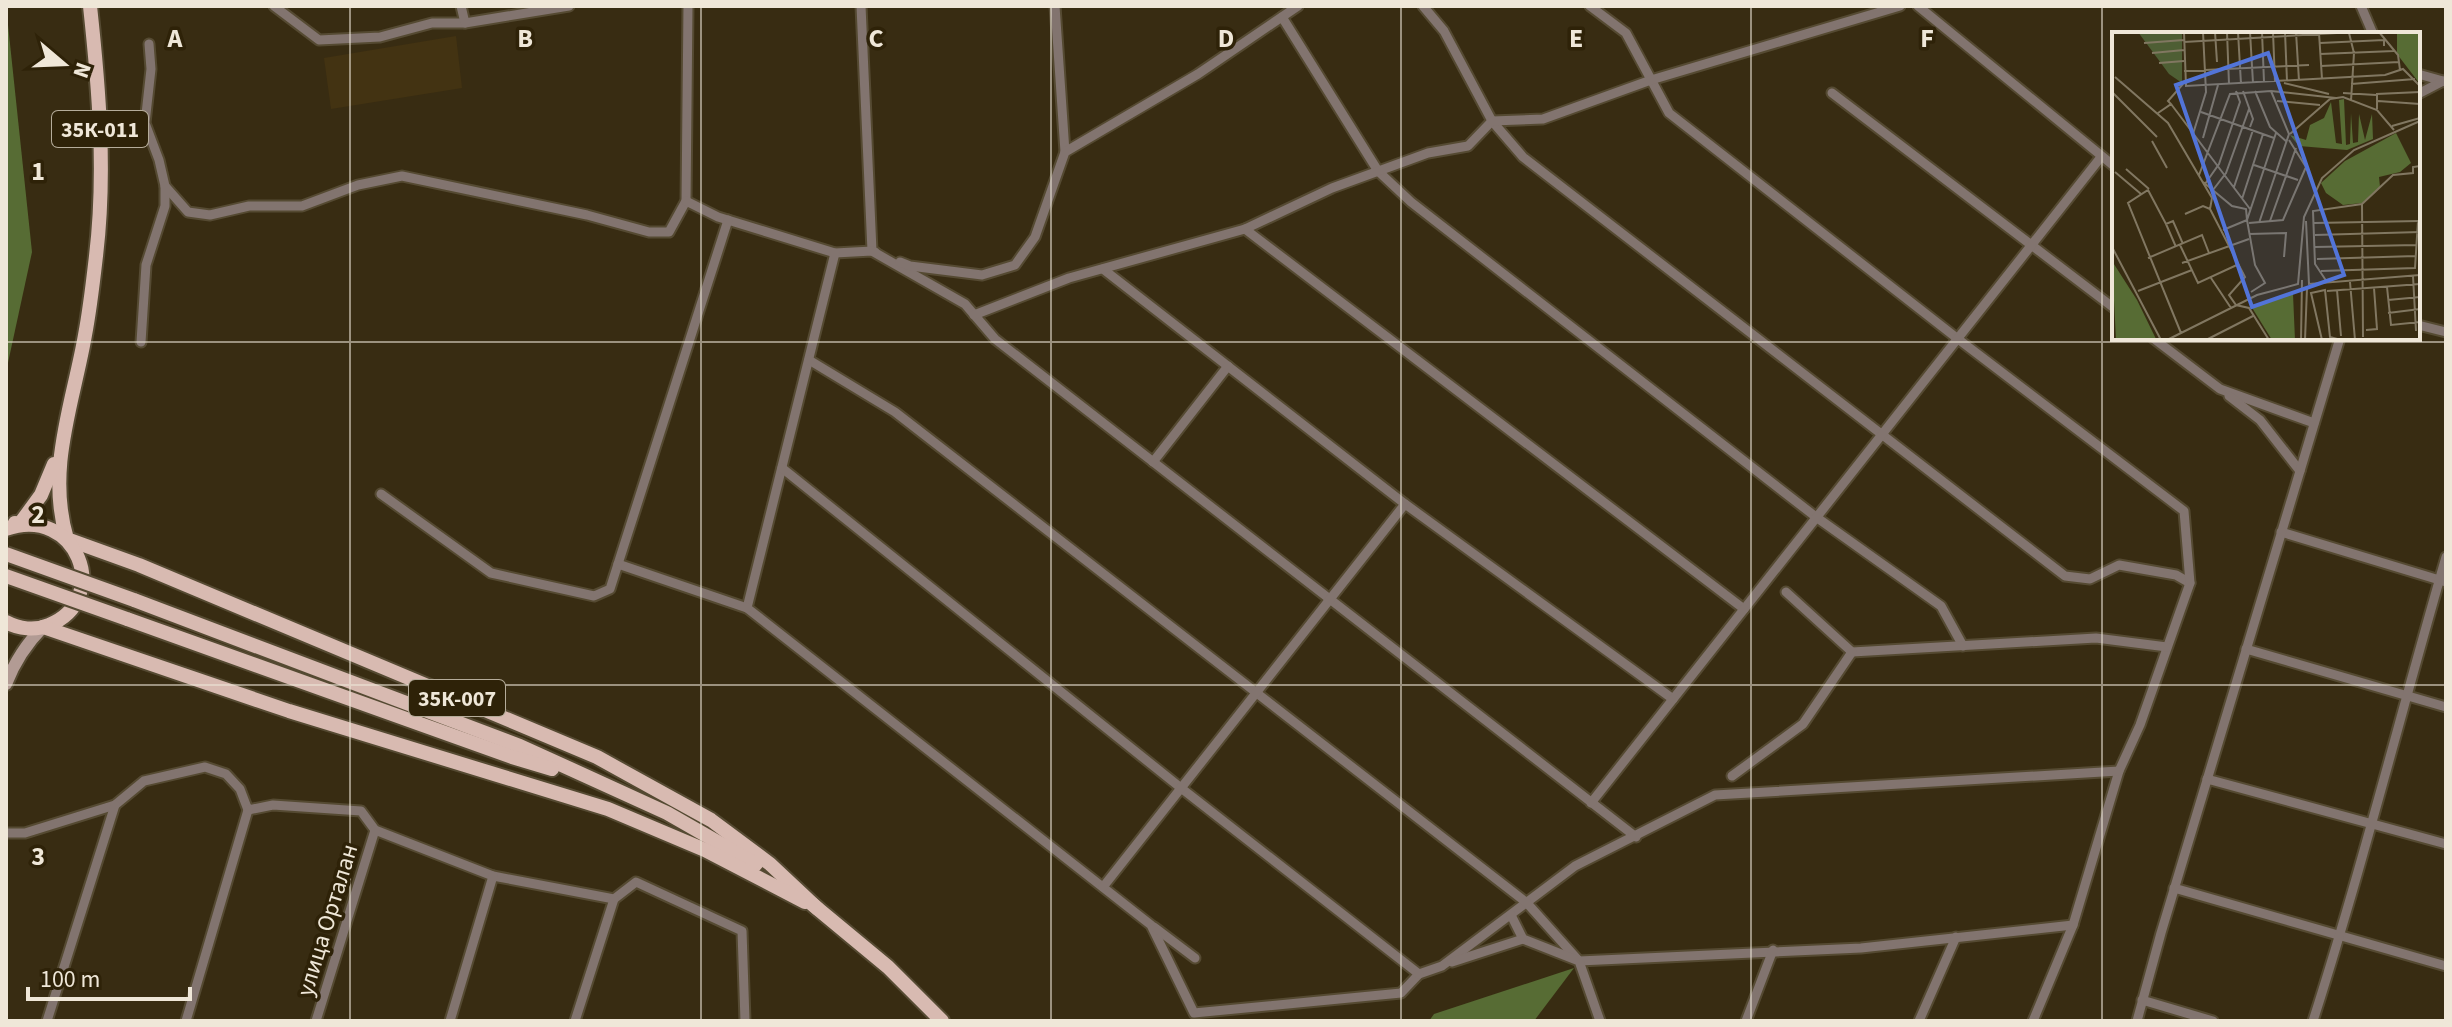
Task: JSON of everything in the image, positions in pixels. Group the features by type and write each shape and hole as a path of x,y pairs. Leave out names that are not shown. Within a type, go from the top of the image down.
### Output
{"main road":[{"name":"35К-011","path":"10,525 41,495 61,445 85,335 97,253 101,181 99,90 90,6"},
{"path":"61,445 59,499 67,539"},
{"path":"6,622 28,629 43,627 64,617 79,595 82,568 78,555 67,539 50,527 10,525"},
{"name":"35К-007","path":"67,539 154,570 597,757 711,820 770,864 818,909"},
{"name":"35К-007","path":"6,554 520,746 696,828 767,871 818,909 888,967 942,1021"},
{"name":"35К-007","path":"6,576 512,757 602,784"},
{"path":"6,684 23,649 43,627"},
{"name":"35К-007","path":"43,627 289,711 608,809 705,850 818,909"}],"street":[{"path":"274,6 319,40 380,37 432,23 465,23 569,6"},
{"path":"461,6 465,23"},
{"path":"165,186 188,212 210,215 249,206 302,206 358,185 402,176 587,215 649,232 669,232 686,201 688,6"},
{"path":"861,6 872,251"},
{"path":"686,201 728,220 835,253 872,251 910,266 982,275 1015,265 1035,237 1065,152 1055,6"},
{"path":"1065,152 1198,74 1298,6"},
{"path":"1423,6 1444,31 1492,121 1523,157 2065,576 2090,579 2119,565 2176,575 2190,583"},
{"path":"1590,6 1626,33 1669,113 2184,511 2190,583 2140,725 2119,771 2073,925 2033,1021"},
{"path":"974,315 1069,278 1245,229 1332,188 1428,153 1468,146 1492,121 1543,119 1651,80 1900,6"},
{"path":"1918,6 2112,165"},
{"path":"2361,6 2372,32"},
{"path":"1282,17 1378,171 1411,202 1816,517 1941,606 1963,646"},
{"path":"141,342 146,265 165,206 165,186 159,160 145,123 151,69 149,44"},
{"path":"2420,75 2444,82"},
{"path":"2420,93 2444,82"},
{"path":"1832,93 2112,306"},
{"path":"1591,803 2101,157"},
{"path":"381,494 491,573 594,596 610,589 728,220"},
{"path":"1245,229 1744,609"},
{"path":"872,251 965,304 995,339 1636,837"},
{"path":"747,608 835,253"},
{"path":"1103,269 1405,504 1673,699"},
{"path":"2420,326 2446,332"},
{"path":"2156,340 2260,420 2300,471"},
{"path":"2137,1021 2174,888 2339,340"},
{"path":"809,360 895,412 1527,903 1579,961 1600,1021"},
{"path":"1153,462 1228,366"},
{"path":"2220,389 2314,423"},
{"path":"782,468 1419,974"},
{"path":"1103,887 1405,504"},
{"path":"2281,532 2443,581"},
{"path":"2313,1021 2373,824 2405,695 2443,581 2446,557"},
{"path":"618,564 747,608 1195,958"},
{"path":"1786,592 1852,652 2096,638 2167,647"},
{"path":"2246,649 2446,707"},
{"path":"1732,776 1803,724 1852,652"},
{"path":"6,833 25,833 115,805 144,781 205,767 226,774 240,789 248,810 186,1021"},
{"path":"1151,925 1194,1013 1401,993 1419,974 1442,966 1575,866 1715,795 2119,771"},
{"path":"2207,779 2446,844"},
{"path":"47,1021 115,805"},
{"path":"248,810 273,805 361,811 375,830 493,876 614,899"},
{"name":"улица Орталан","path":"316,1021 375,830"},
{"path":"450,1021 493,876"},
{"path":"575,1021 614,899 636,882 742,931 745,1021"},
{"path":"2174,888 2446,966"},
{"path":"1511,915 1523,939"},
{"path":"1419,974 1523,939 1579,961 1861,948 2073,925"},
{"path":"1919,1021 1956,937"},
{"path":"1746,1021 1773,950"},
{"path":"2142,1000 2213,1021"}],"shaded area":[{"path":"456,36 462,88 331,109 324,58"}],"green space":[{"path":"6,6 32,252 6,372"},
{"path":"1574,968 1534,1021 1429,1021 1434,1014"}]}
